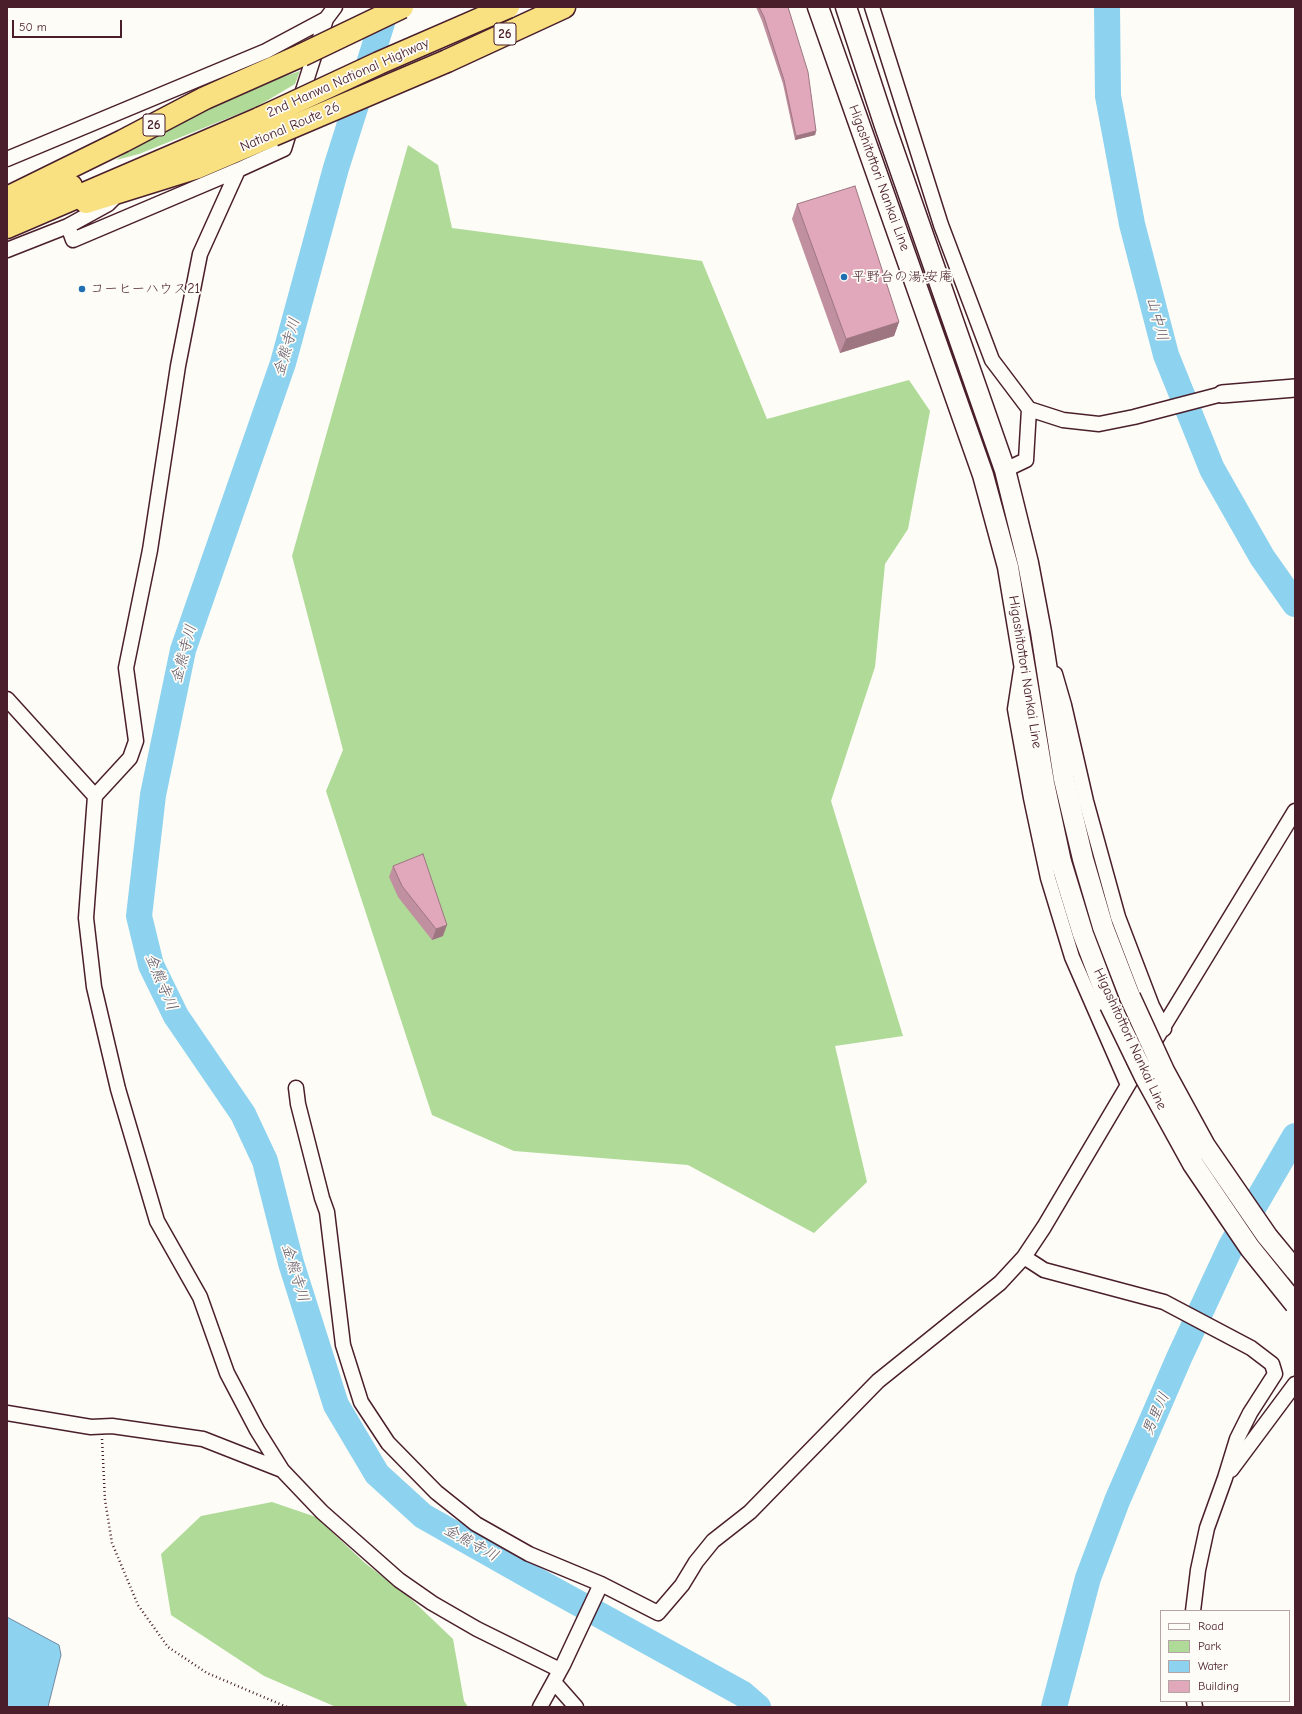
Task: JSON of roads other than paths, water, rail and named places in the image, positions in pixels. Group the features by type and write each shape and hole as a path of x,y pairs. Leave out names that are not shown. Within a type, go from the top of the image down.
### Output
{"highway":[{"name":"26","path":"10,196 123,141 205,98 302,55 402,7"},
{"name":"2nd Hanwa National Highway","path":"10,196 267,126 379,63 508,7"},
{"name":"National Route 26","path":"7,227 198,167 267,126 447,61 564,7"},
{"name":"2nd Hanwa National Highway","path":"7,227 188,148"}],"main road":[{"name":"Higashitottori Nankai Line","path":"818,7 983,476 1008,567 1044,783 1061,862 1083,934 1110,1005 1145,1077 1193,1164 1250,1248 1295,1304"},
{"name":"Higashitottori Nankai Line","path":"846,7 885,126 1005,470 1028,563 1041,632 1064,779 1082,859 1103,927 1130,997 1164,1071 1205,1146 1267,1236 1295,1270"}],"street":[{"path":"68,226 73,240 284,149 326,19 335,7"},
{"path":"872,7 941,226 992,360 1029,409 1063,420 1099,424 1134,417 1222,394 1295,388"},
{"path":"7,159 266,51 326,19"},
{"path":"238,170 200,254 178,366 150,550 126,668 136,741 130,758 95,796 86,918 94,987 118,1089 157,1222 200,1297 227,1373 257,1430 282,1470 322,1512 399,1580 432,1604 559,1672 576,1707"},
{"path":"7,250 68,226 108,204 120,191"},
{"path":"1005,470 1026,460 1029,409"},
{"path":"1041,632 1064,705 1086,801 1118,917 1152,1006 1164,1029"},
{"path":"1023,658 1015,709 1031,798 1048,878 1072,958 1128,1085"},
{"path":"7,699 95,796"},
{"path":"296,1088 298,1104 316,1176 327,1212 343,1345 361,1402 388,1443 436,1492 476,1524 529,1554 599,1589 658,1613 682,1585 696,1562 713,1540 750,1512 878,1382 1000,1283 1024,1257 1044,1227 1128,1085 1164,1029 1295,811"},
{"path":"1024,1257 1044,1270 1164,1302 1251,1348 1272,1364 1275,1374 1250,1413 1237,1439 1207,1528 1198,1570 1193,1610"},
{"path":"1225,1478 1295,1384"},
{"path":"7,1413 91,1426 112,1426 203,1439 282,1470"},
{"path":"540,1707 559,1672 599,1589"}],"water":[{"path":"7,1617 59,1645 61,1655 48,1707 7,1707"}],"waterway":[{"name":"金熊寺川","path":"387,7 336,168 283,363 183,650 153,795 139,916 151,965 176,1016 243,1114 265,1161 291,1263 336,1405 377,1474 423,1516 743,1694 758,1707"},
{"name":"山中川","path":"1107,7 1108,96 1132,224 1166,355 1212,469 1262,557 1295,604"},
{"name":"男里川","path":"1054,1707 1088,1578 1117,1501 1179,1358 1231,1246 1295,1136"}],"place":[{"name":"平野台の湯;安庵","path":"844,277"},
{"name":"コーヒーハウス21","path":"82,289"}]}
